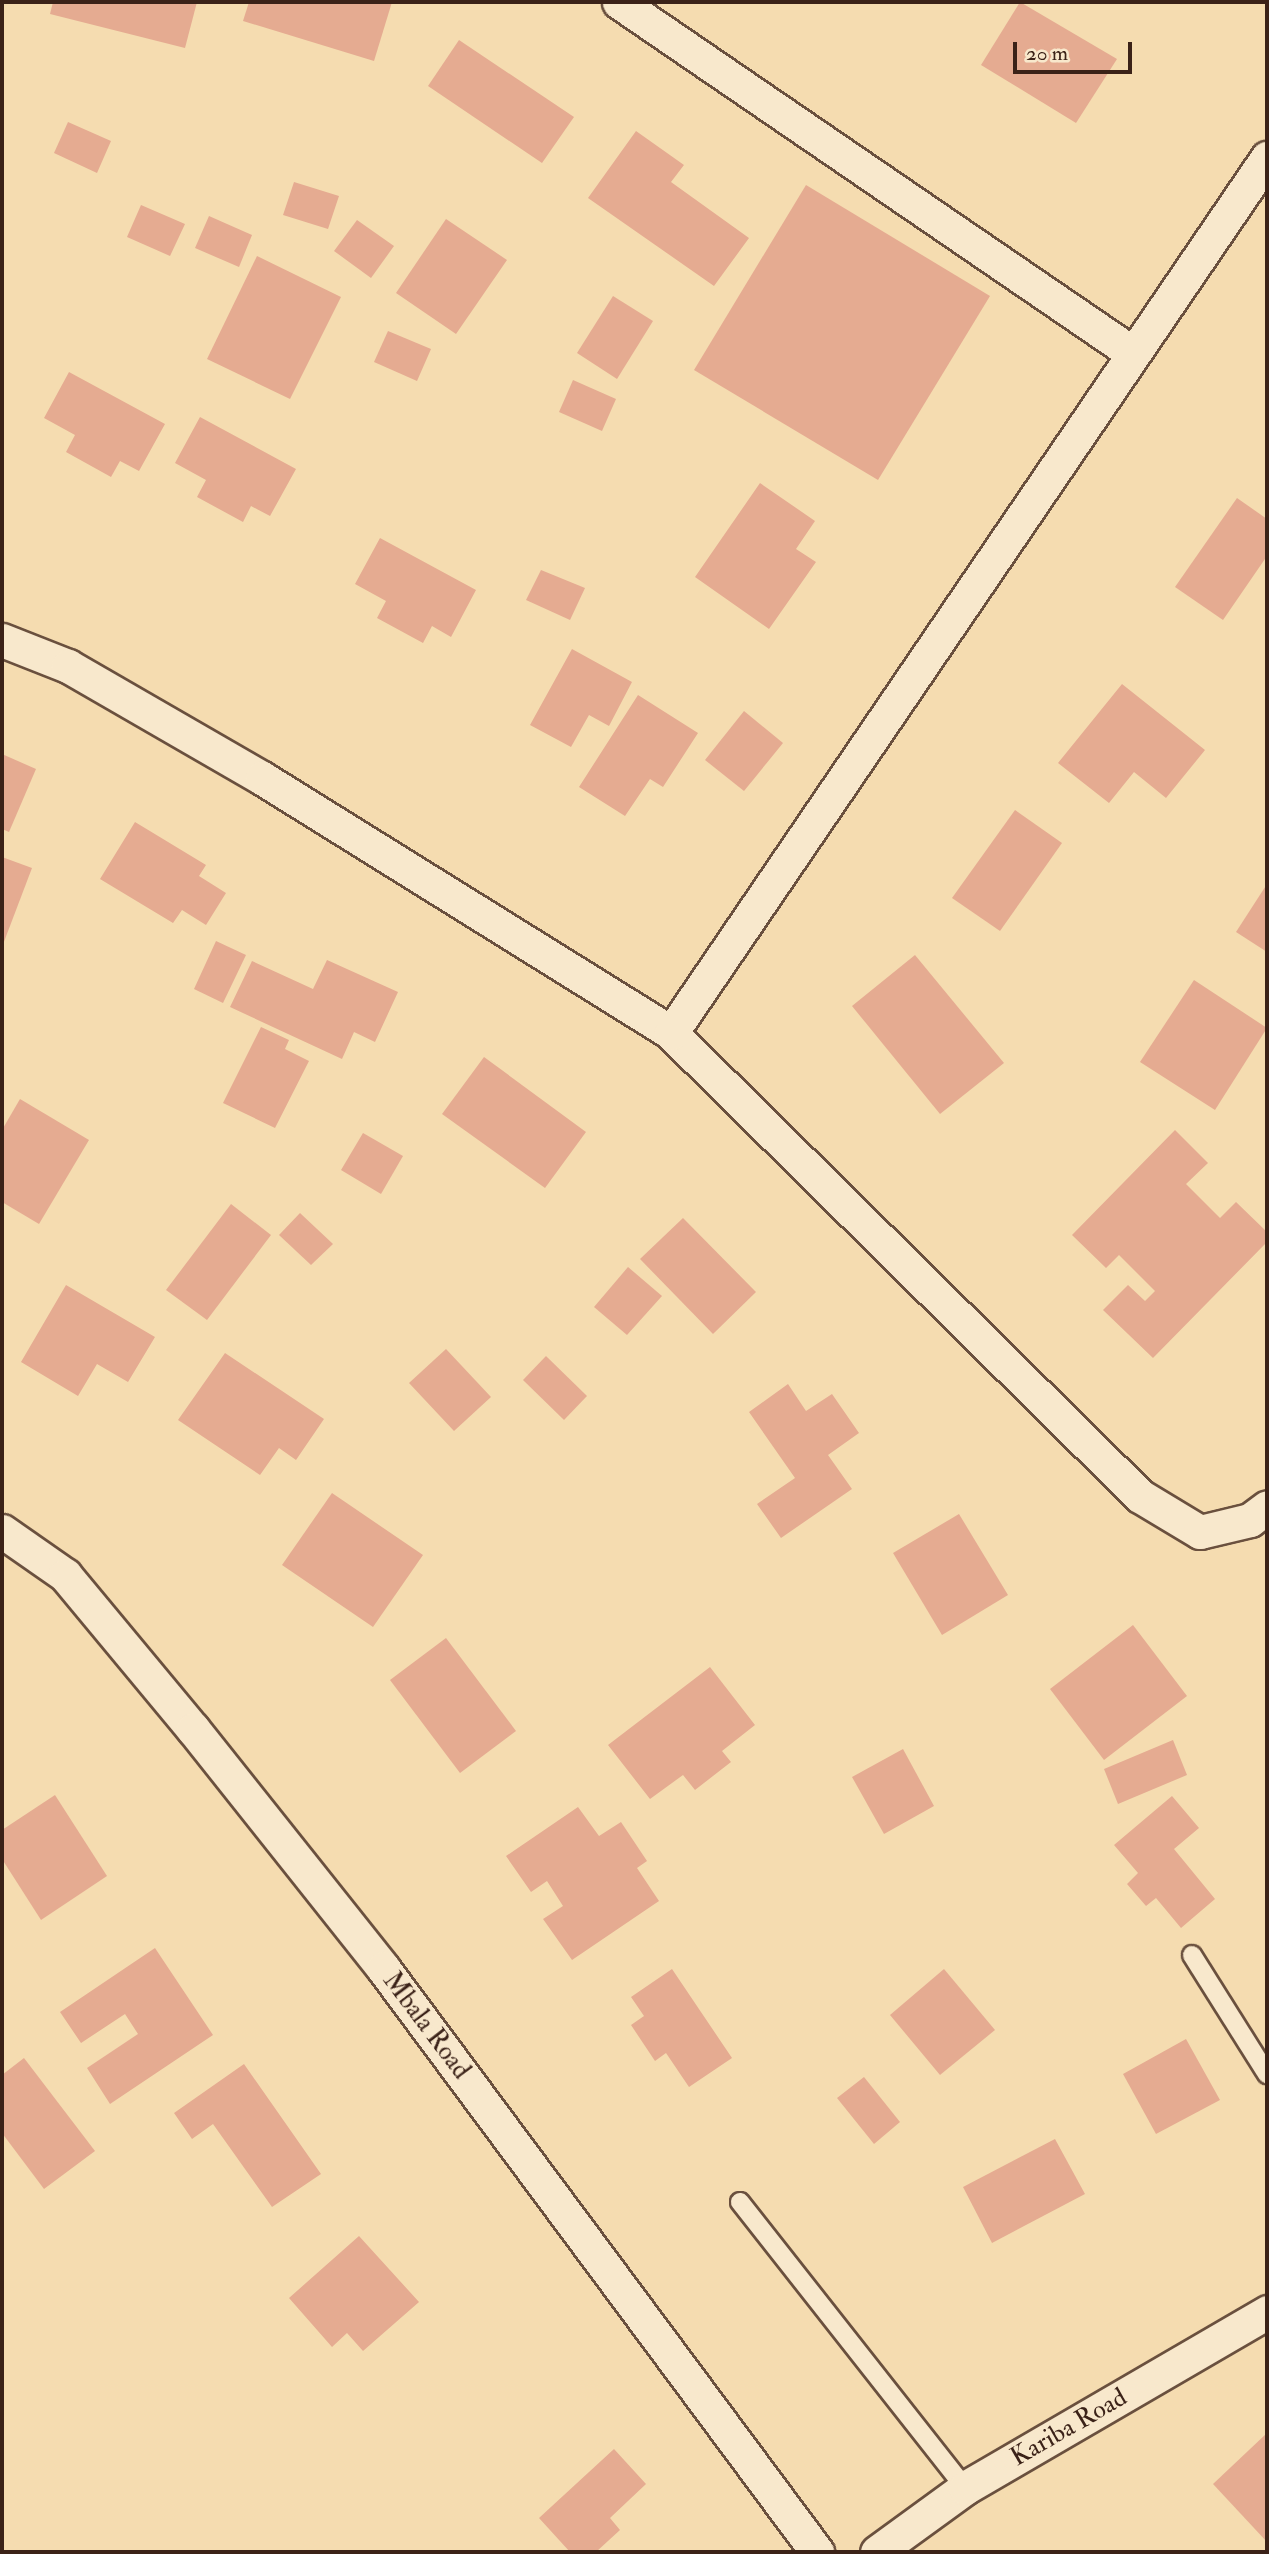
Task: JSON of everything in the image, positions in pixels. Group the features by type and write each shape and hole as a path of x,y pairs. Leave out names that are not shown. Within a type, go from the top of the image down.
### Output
{"street":[{"path":"619,2 1131,352"},
{"path":"671,1033 1131,352 1267,158"},
{"path":"2,640 68,666 262,778 671,1033 1140,1496 1200,1532 1250,1520 1267,1507"},
{"name":"Mbala Road","path":"2,1531 65,1576 194,1729 383,1968 817,2552"},
{"name":"Kariba Road","path":"877,2552 965,2488 1267,2312"}],"lane":[{"path":"1192,1955 1267,2074"},
{"path":"740,2202 965,2488"}],"building":[{"path":"53,2 197,2 185,48 50,14"},
{"path":"249,2 392,2 374,61 243,21"},
{"path":"1020,2 1117,59 1076,123 981,65"},
{"path":"459,40 574,117 542,163 428,86"},
{"path":"68,122 111,141 97,173 54,153"},
{"path":"636,131 684,165 671,182 749,238 714,286 588,198"},
{"path":"294,182 339,196 328,229 283,215"},
{"path":"806,185 990,296 878,480 694,370"},
{"path":"141,205 185,224 170,256 127,237"},
{"path":"209,216 252,235 239,267 195,248"},
{"path":"446,219 507,260 456,334 396,293"},
{"path":"357,220 394,246 371,278 334,251"},
{"path":"257,256 341,297 290,399 207,359"},
{"path":"613,296 653,321 617,379 577,353"},
{"path":"388,331 431,349 417,381 374,362"},
{"path":"69,372 165,424 139,471 120,461 111,477 66,452 75,435 44,418"},
{"path":"573,380 616,399 602,431 559,412"},
{"path":"200,417 296,469 270,516 251,506 243,522 197,497 206,480 175,463"},
{"path":"760,483 815,521 796,549 816,562 769,629 695,577"},
{"path":"1237,498 1267,519 1267,556 1223,620 1175,587"},
{"path":"380,538 476,590 451,637 432,626 423,643 377,618 386,601 355,584"},
{"path":"541,570 585,588 570,620 526,600"},
{"path":"572,649 632,682 609,726 589,715 571,747 530,725"},
{"path":"1122,684 1205,750 1166,798 1134,772 1109,803 1058,763"},
{"path":"638,695 698,733 663,787 650,779 625,816 579,787"},
{"path":"744,711 783,743 744,791 705,760"},
{"path":"2,754 36,769 9,832 2,829"},
{"path":"1015,810 1062,843 1000,931 952,898"},
{"path":"135,822 206,865 199,876 226,893 206,925 182,910 173,923 100,879"},
{"path":"2,857 32,868 2,947"},
{"path":"1267,884 1267,952 1236,932"},
{"path":"216,941 246,955 223,1003 194,989"},
{"path":"915,955 1004,1063 940,1114 852,1006"},
{"path":"327,960 398,992 375,1042 354,1032 342,1059 230,1007 252,961 313,989"},
{"path":"1194,980 1267,1028 1215,1110 1140,1062"},
{"path":"261,1027 289,1040 285,1049 309,1061 275,1128 223,1103"},
{"path":"484,1057 586,1132 545,1188 442,1114"},
{"path":"20,1099 89,1140 39,1224 2,1202 2,1130"},
{"path":"1175,1130 1208,1163 1186,1184 1220,1218 1236,1202 1267,1232 1267,1242 1153,1358 1103,1310 1128,1285 1145,1301 1155,1291 1119,1255 1106,1268 1072,1235"},
{"path":"363,1133 403,1156 381,1194 341,1170"},
{"path":"231,1204 271,1235 207,1320 166,1290"},
{"path":"300,1213 333,1244 311,1265 279,1235"},
{"path":"683,1218 756,1292 713,1334 640,1259"},
{"path":"628,1267 662,1296 627,1335 594,1307"},
{"path":"66,1285 155,1337 128,1382 97,1364 78,1396 21,1362"},
{"path":"446,1349 491,1397 454,1431 409,1383"},
{"path":"225,1353 324,1419 296,1460 279,1448 260,1475 178,1420"},
{"path":"546,1356 587,1396 564,1420 523,1380"},
{"path":"788,1384 806,1411 832,1394 859,1433 828,1455 852,1489 781,1538 757,1504 795,1478 749,1412"},
{"path":"332,1493 423,1555 373,1627 282,1565"},
{"path":"959,1514 1008,1595 942,1635 893,1553"},
{"path":"1133,1625 1187,1696 1104,1760 1050,1689"},
{"path":"446,1638 516,1731 460,1773 390,1680"},
{"path":"710,1667 755,1725 722,1751 731,1762 695,1790 683,1775 650,1799 608,1745"},
{"path":"1173,1740 1187,1775 1118,1804 1104,1769"},
{"path":"903,1749 934,1806 884,1834 852,1777"},
{"path":"55,1795 107,1876 41,1920 2,1859 2,1830"},
{"path":"1172,1796 1199,1828 1174,1849 1215,1899 1181,1928 1156,1898 1146,1906 1127,1884 1138,1873 1114,1845"},
{"path":"578,1807 599,1836 621,1822 647,1861 637,1868 659,1901 572,1960 543,1919 563,1906 547,1881 531,1892 506,1856"},
{"path":"155,1948 213,2035 110,2104 87,2068 138,2034 125,2014 81,2043 60,2012"},
{"path":"672,1969 732,2058 689,2087 666,2053 655,2061 631,2025 644,2016 631,1997"},
{"path":"944,1969 995,2030 940,2075 890,2015"},
{"path":"1186,2039 1220,2100 1156,2134 1123,2074"},
{"path":"24,2058 95,2151 44,2189 2,2133 2,2075"},
{"path":"244,2064 321,2174 272,2207 213,2124 192,2139 174,2113"},
{"path":"864,2077 900,2122 874,2144 837,2098"},
{"path":"1055,2139 1085,2194 992,2243 963,2187"},
{"path":"359,2236 419,2302 363,2351 347,2333 332,2347 289,2298"},
{"path":"1267,2433 1267,2542 1213,2484"},
{"path":"614,2449 646,2484 610,2518 620,2530 596,2552 570,2552 539,2518"}]}
